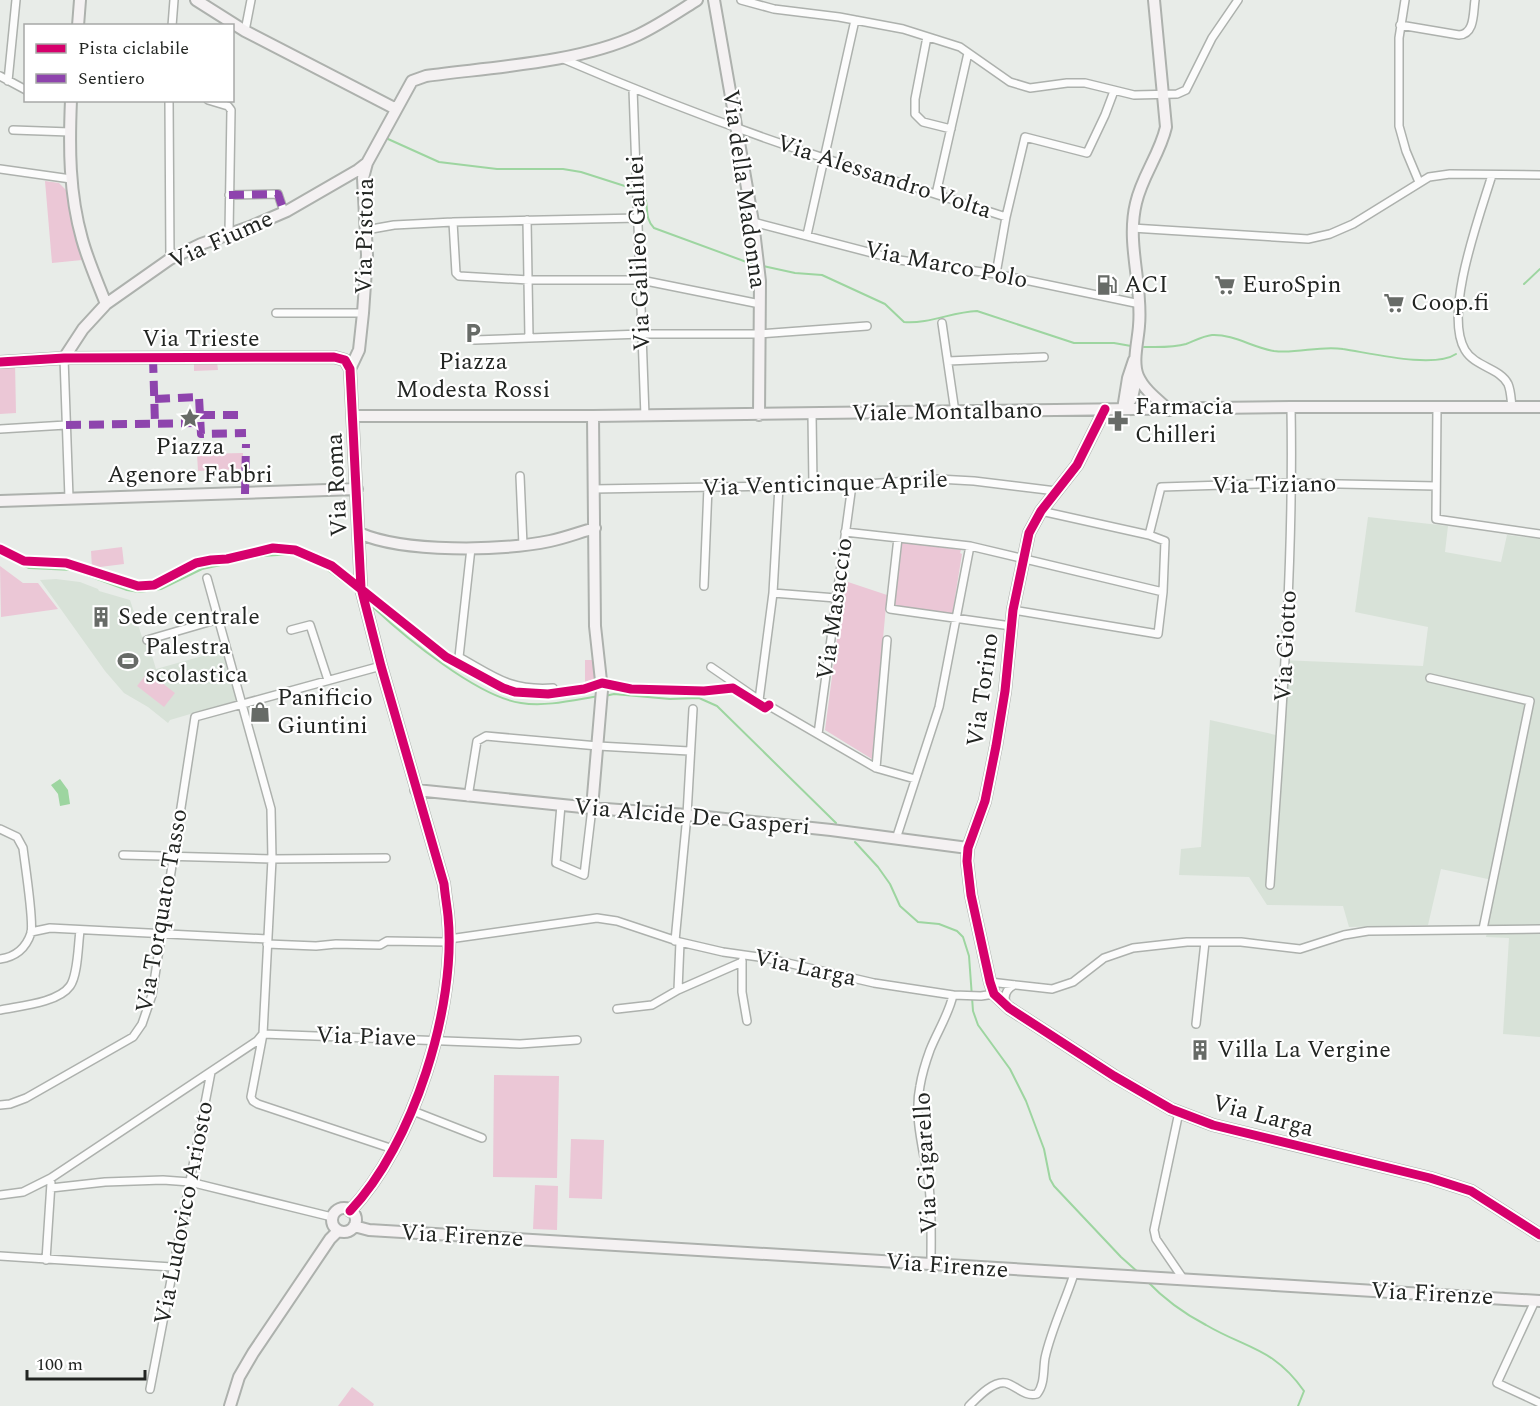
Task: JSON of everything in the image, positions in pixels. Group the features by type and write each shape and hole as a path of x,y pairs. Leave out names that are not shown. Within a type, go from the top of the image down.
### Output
{"street":[{"path":"8,81 16,0"},
{"path":"78,24 80,0"},
{"path":"172,24 174,0"},
{"path":"196,0 234,24"},
{"path":"245,31 250,0"},
{"name":"Via Pistoia","path":"350,369 359,350 367,255 362,195 363,178 367,162 408,87 418,77 561,58 619,42 637,35 698,0"},
{"name":"Via della Madonna","path":"714,0 753,222 760,281 759,415"},
{"path":"741,0 774,9 883,25 960,47 1010,82 1030,88 1067,82 1085,83 1134,95 1180,93 1187,88 1212,38 1238,0"},
{"path":"1123,409 1132,398 1137,375 1140,303 1132,228 1139,188 1164,135 1166,120 1154,0"},
{"path":"1405,0 1400,25 1399,126 1406,151 1419,182"},
{"path":"1400,25 1465,35 1471,27 1475,0"},
{"path":"807,235 855,20"},
{"path":"234,24 396,109"},
{"path":"927,37 915,99 915,114 923,122 951,129"},
{"path":"936,194 968,53"},
{"name":"Via Alessandro Volta","path":"561,58 633,89 737,127 1006,217"},
{"path":"0,76 24,89"},
{"name":"Via Galileo Galilei","path":"633,89 645,416"},
{"path":"996,274 1006,217 1025,137 1086,153 1114,91"},
{"path":"70,102 71,179 82,240 106,304"},
{"path":"169,102 170,259"},
{"path":"215,102 228,106 231,110 229,233"},
{"path":"13,130 69,132"},
{"name":"Via Fiume","path":"64,358 83,329 106,304 170,259 201,244 284,212 323,191 367,162"},
{"path":"0,169 71,179"},
{"path":"1132,228 1308,239 1330,234 1353,224 1419,182 1442,174 1540,175"},
{"path":"1492,175 1462,278 1459,327 1462,343 1468,355 1502,377 1507,383 1512,407"},
{"path":"230,195 278,194 284,212"},
{"path":"366,230 394,225 453,222 639,218"},
{"path":"527,220 529,338"},
{"path":"453,222 456,273 459,276 529,280 641,280 760,304"},
{"name":"Via Marco Polo","path":"753,222 899,260 996,274 1140,303"},
{"path":"276,313 363,313"},
{"path":"942,322 955,412"},
{"path":"475,340 642,334 759,334 867,326"},
{"path":"1123,409 1128,378 1137,351"},
{"name":"Via Trieste","path":"0,362 64,358 334,357 345,360 350,369"},
{"path":"948,361 1044,357"},
{"path":"64,358 69,498"},
{"path":"350,369 353,416"},
{"path":"1137,375 1151,394 1169,410"},
{"name":"Viale Montalbano","path":"353,416 645,416 1291,407 1540,407"},
{"name":"Via Giotto","path":"1270,885 1286,664 1292,483 1291,407"},
{"path":"1437,408 1436,519 1540,534"},
{"name":"Via Torino","path":"994,994 971,896 967,861 968,848 985,801 996,746 1005,691 1013,610 1023,557 1029,533 1041,511 1077,465 1105,409"},
{"path":"812,414 813,485"},
{"name":"Via Roma","path":"350,1211 372,1185 413,1111 435,1040 445,987 449,940 444,884 381,666 361,588 353,416"},
{"path":"561,805 556,863 584,875 603,690 595,626 593,416"},
{"path":"0,429 66,425"},
{"path":"520,476 524,545"},
{"name":"Via Venticinque Aprile","path":"593,489 852,485 952,479 1056,491"},
{"name":"Via Tiziano","path":"1149,535 1161,487 1292,483 1436,486"},
{"name":"Via Masaccio","path":"818,734 852,485"},
{"path":"759,700 773,593 779,486"},
{"path":"704,586 708,487"},
{"path":"0,501 357,489"},
{"path":"1013,610 1158,634 1165,542 1149,535 1041,511"},
{"path":"359,533 378,541 399,545 471,548 551,541 594,528"},
{"path":"845,532 970,546 1163,592"},
{"path":"898,538 890,609 1011,626"},
{"path":"896,839 939,707 970,546"},
{"path":"471,548 459,657 513,686 528,689 553,688"},
{"path":"207,578 271,809 272,859 262,1034 251,1097 253,1101 393,1149"},
{"path":"773,593 836,598"},
{"path":"147,640 219,619"},
{"path":"291,630 310,625 328,680"},
{"path":"876,768 887,640"},
{"path":"242,704 381,666"},
{"path":"711,667 759,700 876,768 915,778"},
{"path":"1430,678 1540,703"},
{"path":"1483,929 1530,701"},
{"name":"Via Torquato Tasso","path":"0,1105 26,1098 133,1037 142,1024 149,1009 195,717 242,704"},
{"path":"678,990 677,941 693,709"},
{"path":"468,796 477,741 486,736 689,751"},
{"name":"Via Alcide De Gasperi","path":"416,790 687,815 968,848"},
{"path":"0,829 17,837 23,848 31,933 19,952 0,959"},
{"path":"123,855 272,859 386,858"},
{"name":"Via Larga","path":"31,933 50,928 316,946 380,945 387,941 449,940 597,918 617,921 677,941 742,958 804,966 874,983 953,995 994,994 1009,1008 1114,1076 1179,1112 1213,1125 1430,1178 1471,1191 1540,1235"},
{"path":"990,982 1052,988 1064,986 1073,982 1104,958 1133,948 1187,942 1241,942 1300,949 1344,935 1368,931 1540,928"},
{"path":"0,1010 52,999 70,987 80,931"},
{"path":"1196,1024 1205,942"},
{"path":"617,1009 652,1005 742,958 742,992 747,1021"},
{"path":"1009,1008 1006,1002 1006,992 1015,984"},
{"name":"Via Gigarello","path":"931,1265 931,1209 919,1125 920,1087 930,1051 953,995"},
{"path":"0,1196 23,1192 51,1178 257,1041 262,1034"},
{"name":"Via Piave","path":"262,1034 520,1044 577,1040"},
{"name":"Via Ludovico Ariosto","path":"150,1389 211,1072"},
{"path":"413,1111 482,1138"},
{"path":"1179,1112 1154,1230 1156,1239 1184,1280"},
{"path":"46,1260 51,1178"},
{"path":"51,1188 124,1181 190,1182 332,1217"},
{"path":"341,1209 350,1211 356,1221 354,1226 345,1232 338,1231 333,1225 332,1217 335,1212 341,1209"},
{"name":"Via Firenze","path":"354,1226 369,1230 1538,1301"},
{"path":"230,1406 239,1377 252,1353 330,1239 338,1231"},
{"path":"0,1256 172,1267"},
{"path":"969,1406 992,1386 1000,1383 1032,1395 1037,1394 1041,1389 1047,1352 1074,1274"},
{"path":"1538,1301 1497,1383 1540,1403"}],"shaded area":[{"path":"45,181 59,183 67,191 82,260 52,263"},
{"path":"217,362 218,370 194,371 194,363"},
{"path":"0,363 15,363 16,413 0,414"},
{"path":"243,453 242,469 198,471 197,454"},
{"path":"1368,517 1448,526 1445,552 1501,562 1507,535 1540,539 1540,1037 1503,1034 1509,938 1486,937 1497,881 1441,869 1428,925 1349,927 1343,906 1267,905 1249,877 1179,875 1181,849 1201,847 1210,720 1276,735 1281,660 1423,666 1428,627 1355,612"},
{"path":"900,542 961,550 952,616 892,607"},
{"path":"122,547 124,564 92,568 91,551"},
{"path":"0,566 23,583 38,583 58,609 1,617"},
{"path":"40,580 80,582 99,591 130,600 142,637 146,636 156,669 224,650 238,700 170,720 168,723 148,707 124,693 105,671"},
{"path":"848,582 887,595 872,759 825,730 844,585"},
{"path":"585,660 594,660 597,681 585,686"},
{"path":"148,672 175,693 164,707 137,686"},
{"path":"60,779 68,790 70,804 60,806 58,794 51,785"},
{"path":"494,1075 559,1076 557,1178 493,1177"},
{"path":"571,1139 604,1140 602,1199 569,1198"},
{"path":"535,1185 558,1186 557,1230 533,1229"},
{"path":"352,1387 374,1404 373,1406 338,1406"}],"waterway":[{"path":"388,139 439,162 497,169 563,169 581,172 631,188"},
{"path":"643,192 649,219 654,228 752,264"},
{"path":"763,266 795,273 822,275 885,304 904,322 977,311 1074,343 1114,343 1131,346"},
{"path":"1524,284 1540,269"},
{"path":"1144,347 1181,345 1202,337 1220,335 1274,351 1334,348 1418,360 1446,358 1456,354"},
{"path":"0,555 29,568 73,570 127,590 139,592 161,589 202,569 263,556 291,554 321,565 354,590"},
{"path":"374,608 404,635 443,664 484,690 504,698 521,703 540,704 599,696"},
{"path":"605,696 614,694 670,699 699,698 717,706 836,823"},
{"path":"855,842 890,884 900,906 918,922 939,924 957,931 963,937 969,956 973,1011 978,1025 1010,1069 1026,1101 1044,1149 1050,1179 1121,1257 1139,1273"},
{"path":"1147,1281 1189,1316 1259,1351 1282,1366 1304,1391 1298,1406"}],"marked path":[{"path":"229,195 278,194 284,212"},
{"path":"153,358 155,424"},
{"path":"155,399 199,397 201,434 246,433"},
{"path":"200,415 245,415"},
{"path":"66,425 201,423"},
{"path":"245,494 246,444"}],"cycle path":[{"path":"0,362 64,358 334,357 345,360 350,369 361,588 381,666 444,884 449,952 438,1031 411,1112 393,1150 373,1183 350,1211"},
{"path":"1105,409 1077,465 1041,511 1029,533 1013,610 1005,691 996,746 985,801 968,848 967,861 971,895 994,994 1009,1008 1114,1076 1171,1109 1213,1125 1430,1178 1471,1191 1540,1235"},
{"path":"0,549 24,561 66,563 138,586 154,585 196,563 227,559 273,548 295,550 332,566 446,657 503,688 515,692 548,694 584,689 602,683 631,689 704,691 733,688 765,708 769,705"}],"place":[{"name":"ACI","path":"1107,285"},
{"name":"EuroSpin","path":"1225,285"},
{"name":"Coop.fi","path":"1394,303"},
{"name":"Piazza Modesta Rossi","path":"473,333"},
{"name":"Piazza Agenore Fabbri","path":"190,418"},
{"name":"Farmacia Chilleri","path":"1118,421"},
{"name":"Sede centrale","path":"101,617"},
{"name":"Palestra scolastica","path":"128,661"},
{"name":"Panificio Giuntini","path":"260,712"},
{"name":"Villa La Vergine","path":"1200,1050"}]}
